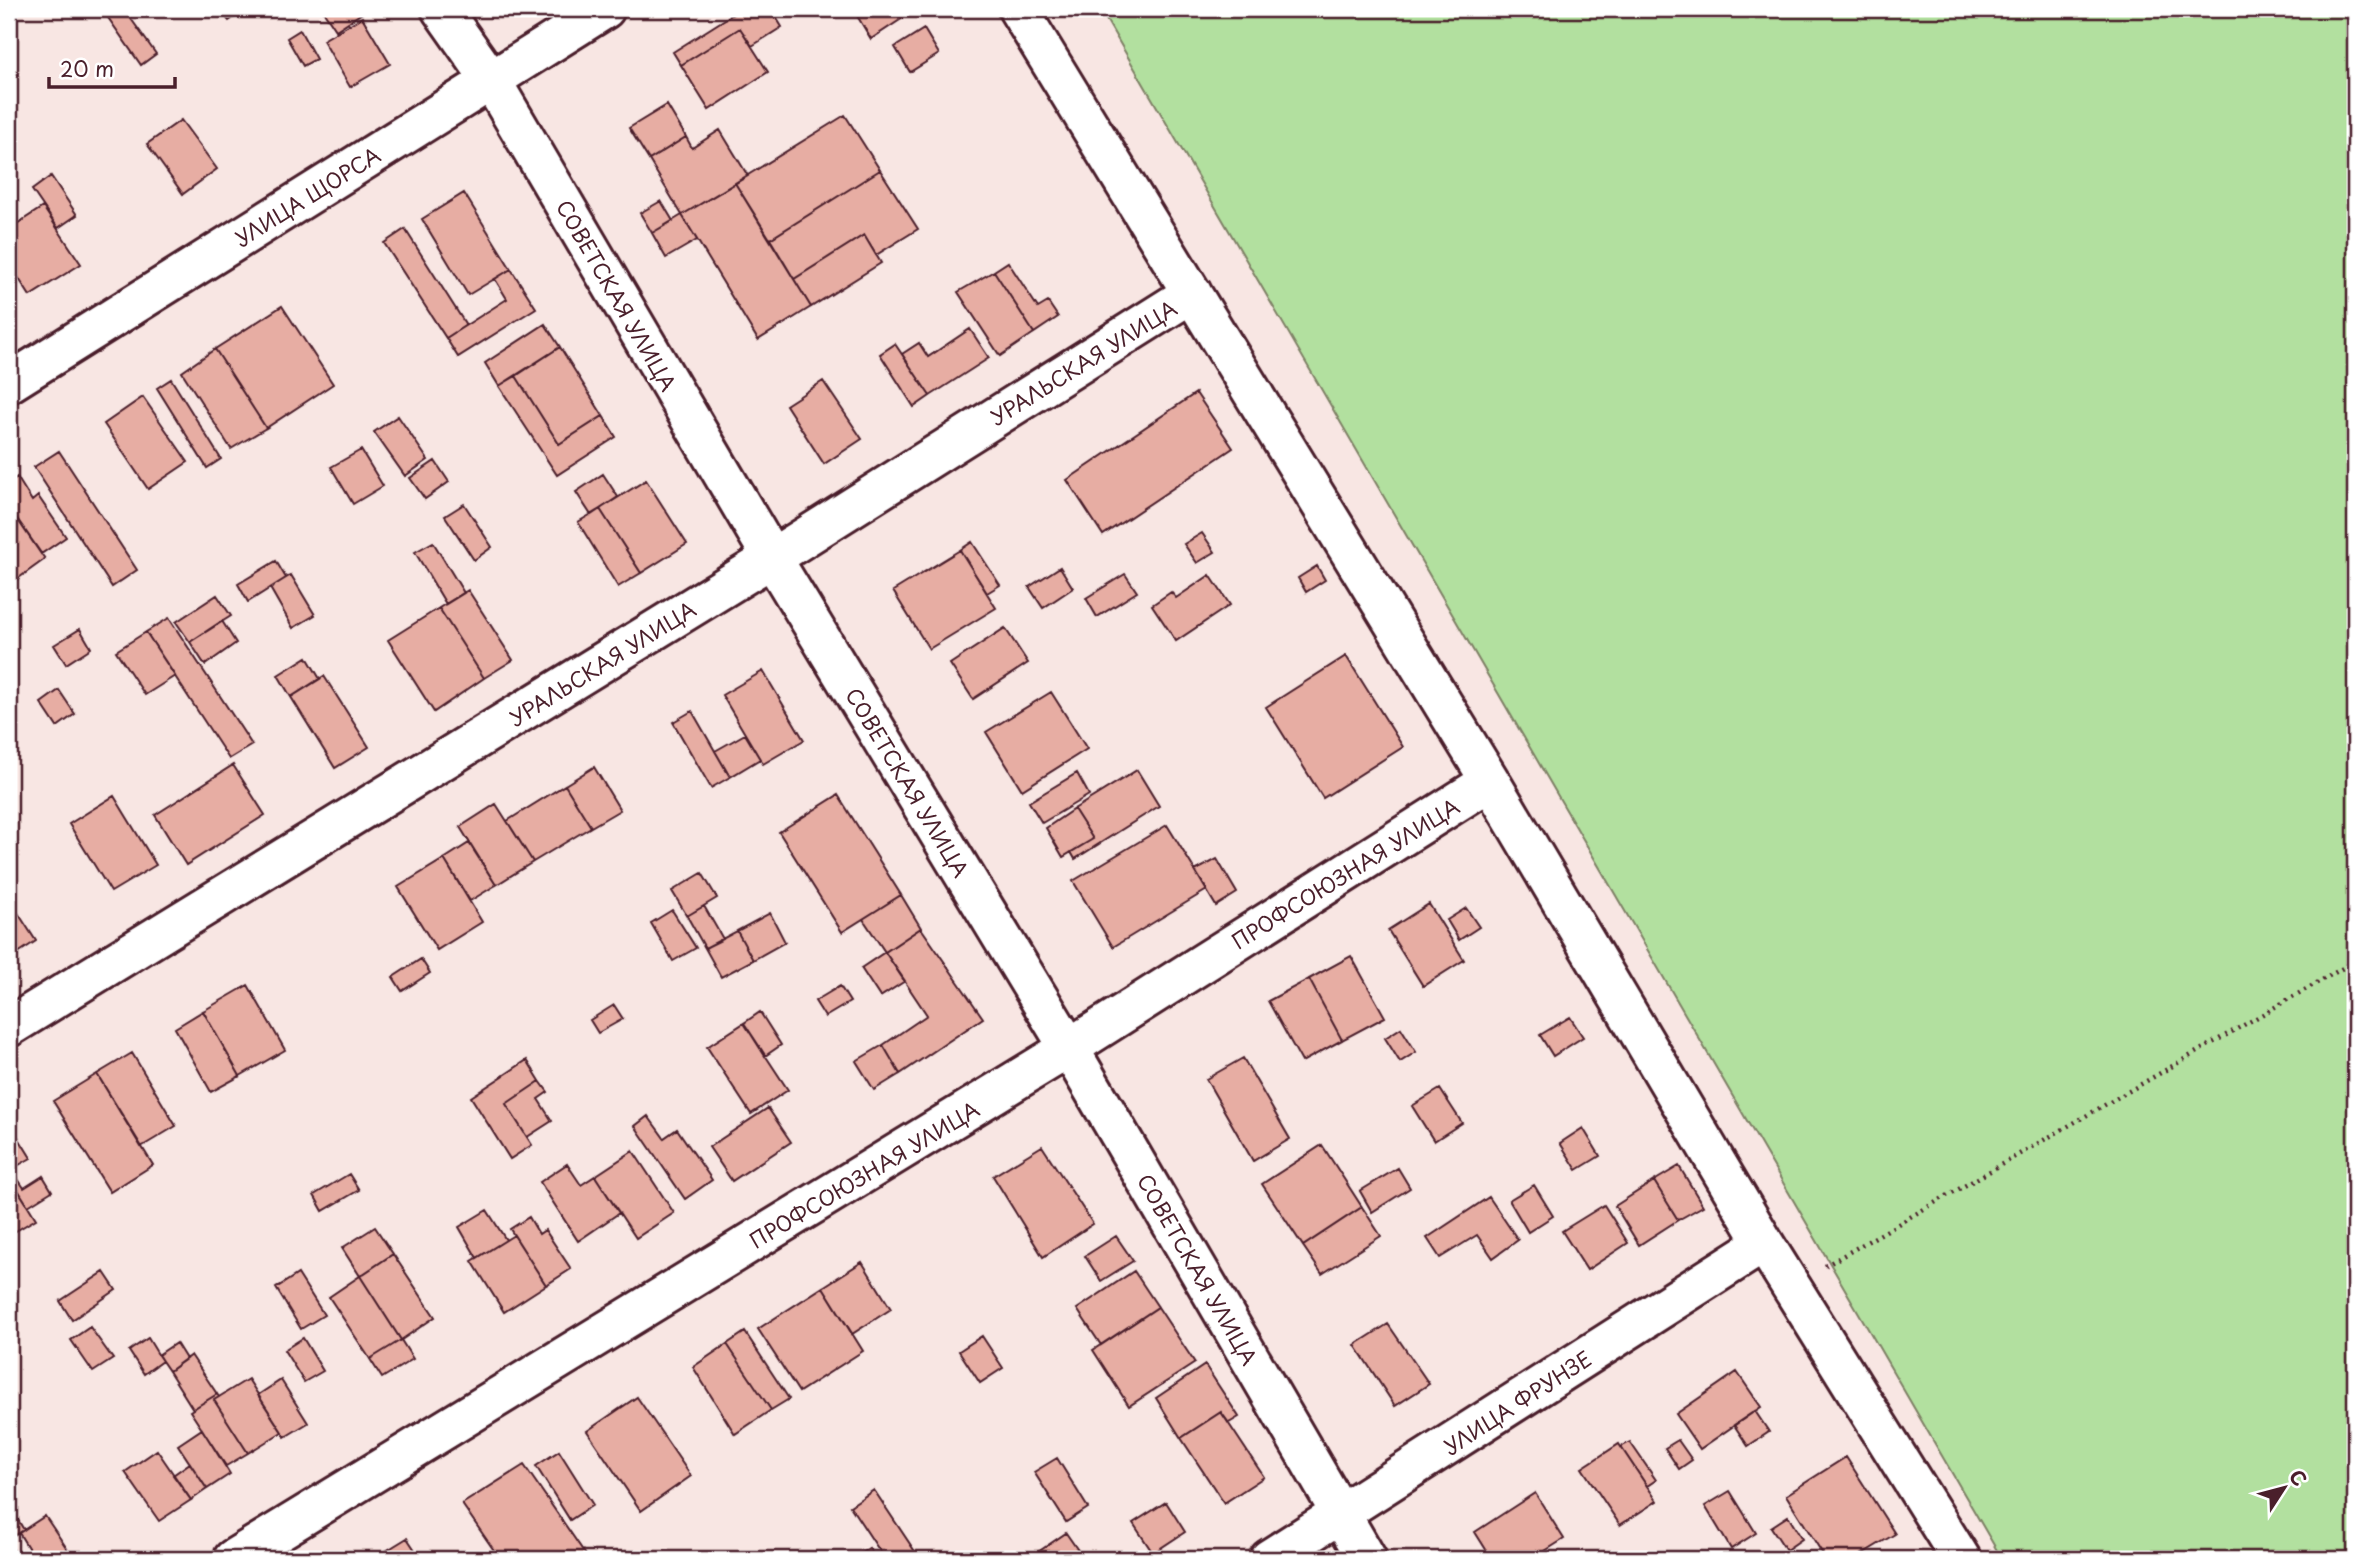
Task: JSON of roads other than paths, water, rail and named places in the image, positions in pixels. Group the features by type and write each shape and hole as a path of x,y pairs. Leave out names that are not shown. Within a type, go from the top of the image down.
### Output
{"street":[{"name":"СОВЕТСКАЯ УЛИЦА","path":"441,9 491,80 772,558 1069,1048 1367,1559"},
{"name":"УЛИЦА ЩОРСА","path":"9,383 605,9"},
{"path":"1018,9 1490,781 1763,1243 1961,1559"},
{"name":"УРАЛЬСКАЯ УЛИЦА","path":"9,1027 772,558 1192,293"},
{"name":"ПРОФСОЮЗНАЯ УЛИЦА","path":"233,1559 1069,1048 1490,781"},
{"name":"УЛИЦА ФРУНЗЕ","path":"1269,1559 1763,1243"}]}
